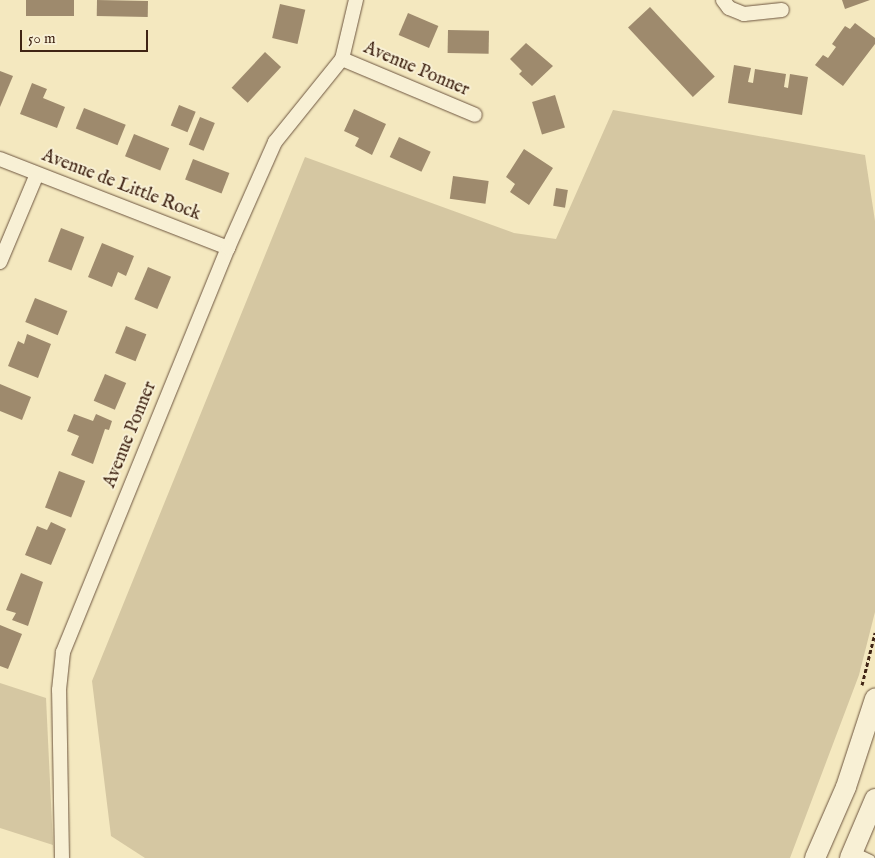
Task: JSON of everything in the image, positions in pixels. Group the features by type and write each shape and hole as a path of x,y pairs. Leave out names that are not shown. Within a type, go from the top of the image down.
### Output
{"main road":[{"path":"815,858 846,787 875,699"},
{"path":"858,855 875,799"}],"street":[{"name":"Avenue Ponner","path":"62,858 59,690 63,652 228,248 275,142 342,59 356,0"},
{"path":"723,0 729,8 744,14 782,10"},
{"name":"Avenue Ponner","path":"342,59 475,115"},
{"name":"Avenue de Little Rock","path":"0,159 228,248"},
{"path":"0,262 36,174"}],"shaded area":[{"path":"613,110 865,155 875,221 875,612 859,675 790,858 145,858 111,836 92,681 305,157 514,233 556,239"},
{"path":"0,683 46,698 53,845 0,828"}],"building":[{"path":"26,0 74,0 74,16 26,16"},
{"path":"97,0 148,1 148,17 97,16"},
{"path":"842,0 870,0 845,9"},
{"path":"280,4 305,10 297,44 272,38"},
{"path":"650,7 715,76 693,97 628,27"},
{"path":"408,13 438,26 429,48 399,35"},
{"path":"855,23 875,38 875,44 843,86 815,65 823,55 828,58 836,47 832,44 845,26 850,29"},
{"path":"448,30 489,31 489,54 448,53"},
{"path":"526,43 553,66 532,86 519,74 522,71 510,59"},
{"path":"265,52 281,67 248,103 232,88"},
{"path":"734,65 751,68 748,82 753,83 755,69 786,74 784,87 788,88 790,74 808,77 802,115 728,103"},
{"path":"0,71 13,76 0,107"},
{"path":"32,83 47,89 43,98 65,107 57,128 20,114"},
{"path":"555,95 565,128 542,135 532,102"},
{"path":"179,105 196,112 187,132 171,125"},
{"path":"84,108 126,125 117,145 76,128"},
{"path":"354,109 386,124 372,155 355,146 359,138 344,131"},
{"path":"200,117 215,123 204,151 189,145"},
{"path":"134,134 169,148 160,170 125,156"},
{"path":"399,137 431,152 421,172 390,157"},
{"path":"524,149 553,168 529,205 510,192 515,184 506,177"},
{"path":"193,159 229,173 222,194 185,180"},
{"path":"453,176 489,181 485,204 450,199"},
{"path":"556,188 568,190 565,208 553,206"},
{"path":"61,228 84,237 71,271 48,262"},
{"path":"102,243 134,256 126,276 118,272 112,287 88,277"},
{"path":"148,267 171,277 157,309 134,299"},
{"path":"35,298 67,311 58,335 25,322"},
{"path":"126,326 146,334 136,361 115,353"},
{"path":"27,334 51,344 38,378 8,366 18,341 24,344"},
{"path":"105,374 126,383 115,410 94,401"},
{"path":"0,384 31,397 22,420 0,411"},
{"path":"74,414 93,421 96,414 112,421 109,430 105,429 93,464 71,455 79,436 67,431"},
{"path":"59,471 85,481 71,517 45,507"},
{"path":"51,522 66,529 51,565 25,555 37,526 47,530"},
{"path":"21,573 43,582 28,626 12,620 16,613 6,610"},
{"path":"0,625 22,634 8,669 0,666"}]}
